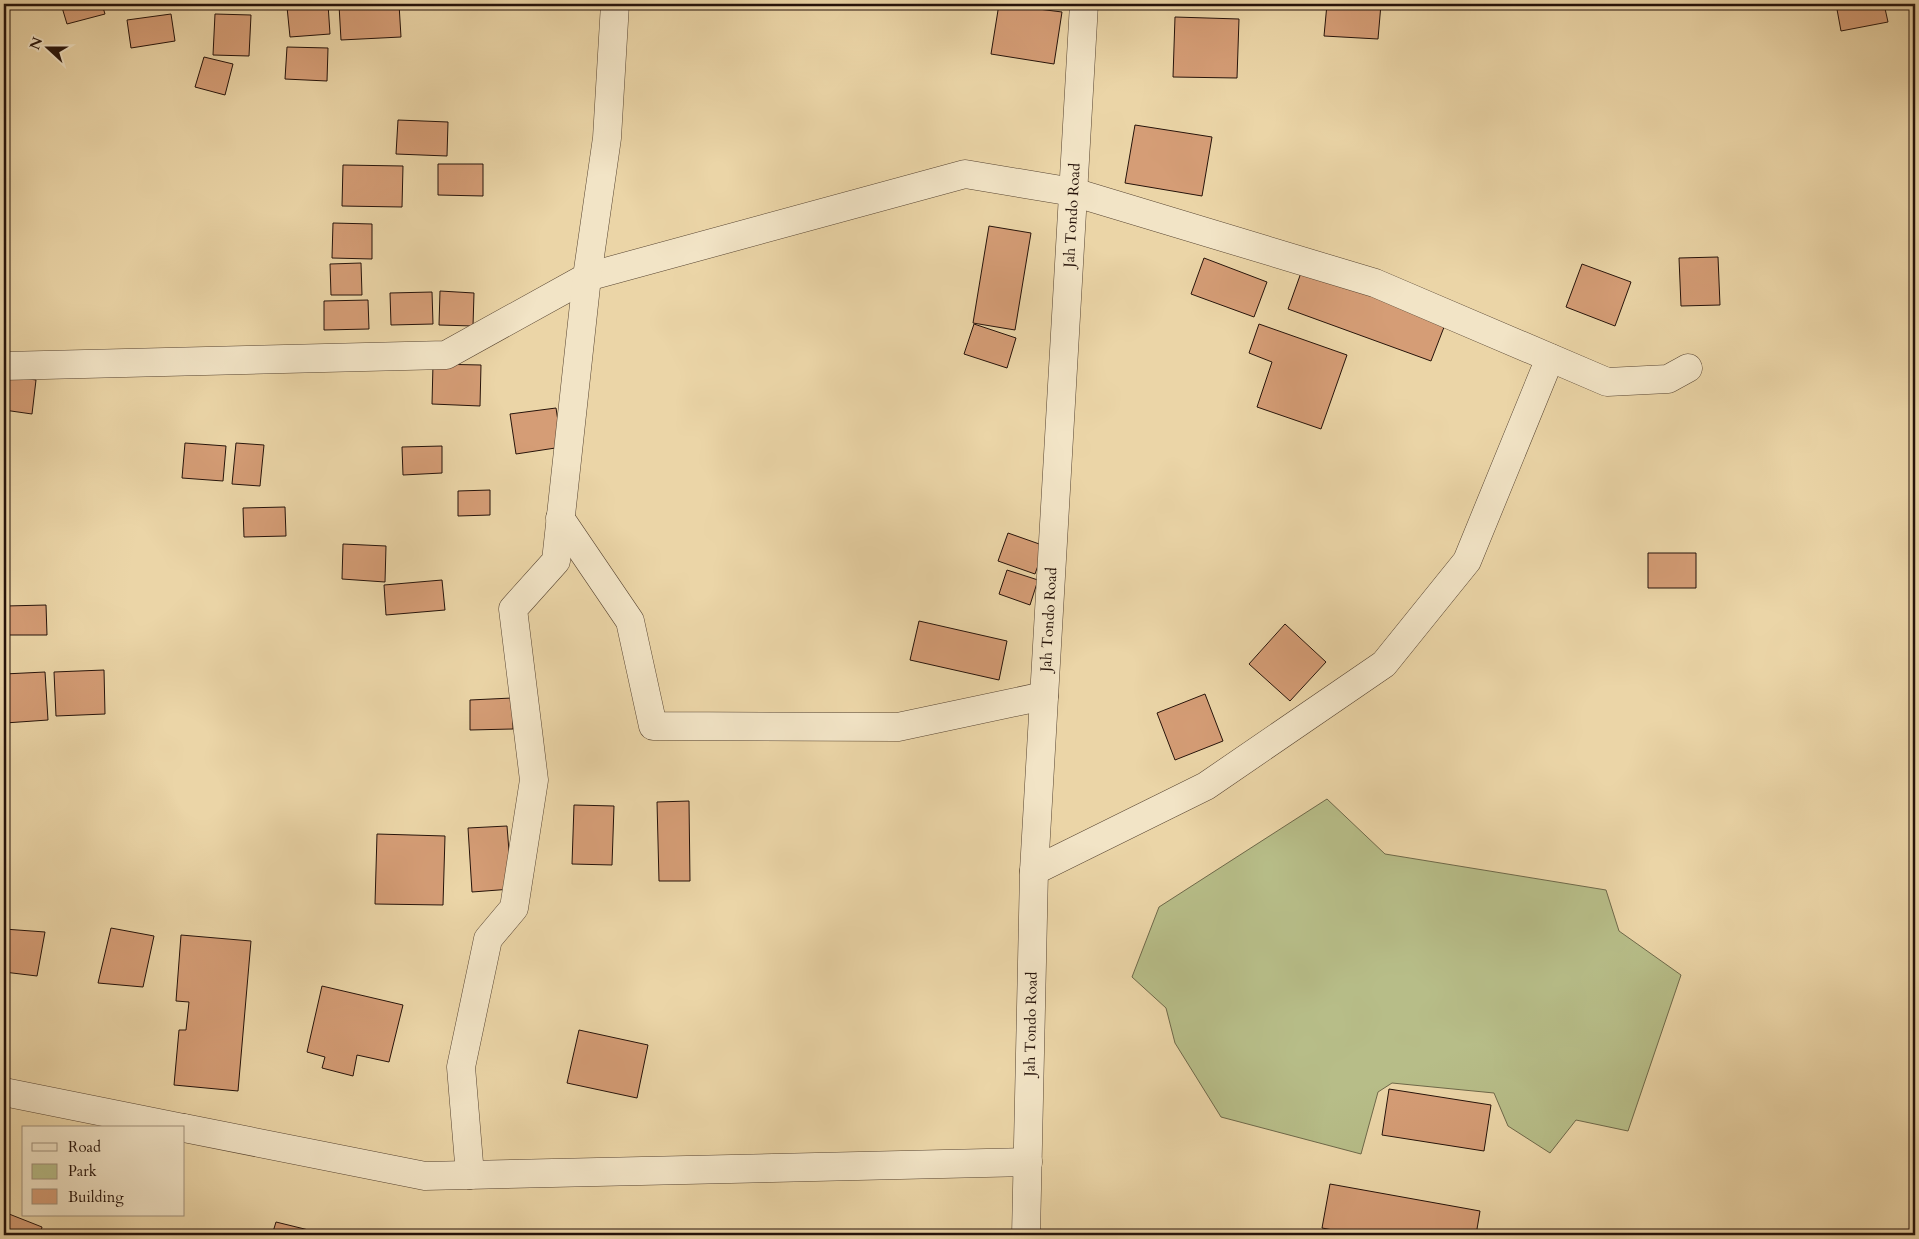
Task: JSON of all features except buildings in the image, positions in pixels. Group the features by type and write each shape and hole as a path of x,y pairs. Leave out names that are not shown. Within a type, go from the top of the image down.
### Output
{"street":[{"path":"470,1175 461,1067 488,938 514,908 534,780 513,609 556,561 587,277 607,138 615,4"},
{"name":"Jah Tondo Road","path":"1026,1235 1034,871 1084,4"},
{"path":"4,366 446,355 587,277 965,174 1073,192 1375,283 1607,382 1668,379 1688,368"},
{"path":"1034,871 1206,786 1384,664 1467,562 1550,358"},
{"path":"560,518 630,621 653,726 898,727 1044,696"},
{"path":"4,1092 173,1126"},
{"path":"185,1128 425,1176 1028,1162"}],"green space":[{"path":"1327,799 1385,854 1606,890 1619,931 1681,975 1628,1131 1576,1120 1550,1153 1508,1126 1494,1093 1392,1083 1378,1092 1361,1154 1221,1117 1175,1043 1166,1008 1132,977 1159,907"}]}
